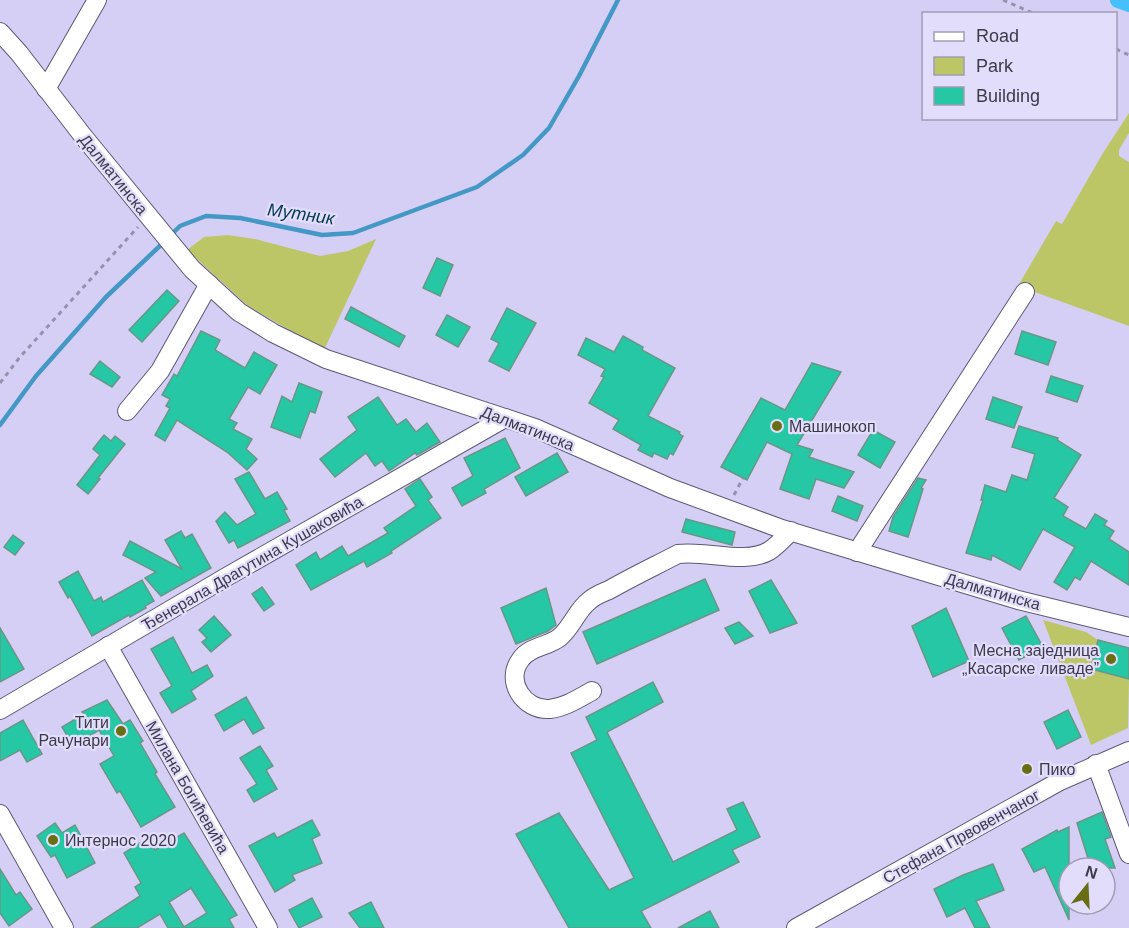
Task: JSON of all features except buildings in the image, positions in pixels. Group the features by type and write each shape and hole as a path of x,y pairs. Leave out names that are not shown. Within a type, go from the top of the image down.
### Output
{"street":[{"path":"46,89 97,0"},
{"name":"Далматинска","path":"0,32 178,252 239,312 273,333 326,359 535,428 670,488 791,531 1018,600 1129,627"},
{"path":"127,411 160,371 209,284"},
{"path":"857,552 1025,292"},
{"name":"Ђенерала Драгутина Кушаковића","path":"0,710 505,418"},
{"path":"592,691 566,705 550,709 540,708 529,704 517,691 514,680 516,668 520,659 529,651 560,637 588,601 678,554 693,552 747,557 768,551 791,531"},
{"name":"Милана Богићевића","path":"108,646 268,928"},
{"name":"Стефана Првовенчаног","path":"796,928 1060,781 1129,751"},
{"path":"1096,764 1129,854"},
{"path":"0,814 64,928"}],"path":[{"path":"1004,0 1031,12"},
{"path":"0,383 20,357 154,223"},
{"path":"731,500 743,478"}],"green space":[{"path":"1129,113 1129,133 1119,150 1119,156 1129,162 1129,326 1018,286 1056,221 1062,224"},
{"path":"228,235 255,239 320,256 348,251 376,239 325,348 308,341 248,306 187,250 204,237"},
{"path":"1043,620 1086,632 1098,640 1091,669 1129,679 1128,728 1091,745"}],"waterway":[{"name":"Мутник","path":"170,236 180,226 206,216 240,218 322,235 353,233 477,187 523,155 549,128 618,0"},
{"path":"1118,0 1129,4"},
{"name":"Мутник","path":"0,425 36,376 106,297 164,242"}],"place":[{"name":"Машинокоп","path":"777,426"},
{"name":"Месна заједница „Касарске ливаде”","path":"1111,659"},
{"name":"Тити Рачунари","path":"121,731"},
{"name":"Пико","path":"1027,769"},
{"name":"Интернос 2020","path":"53,840"}]}
